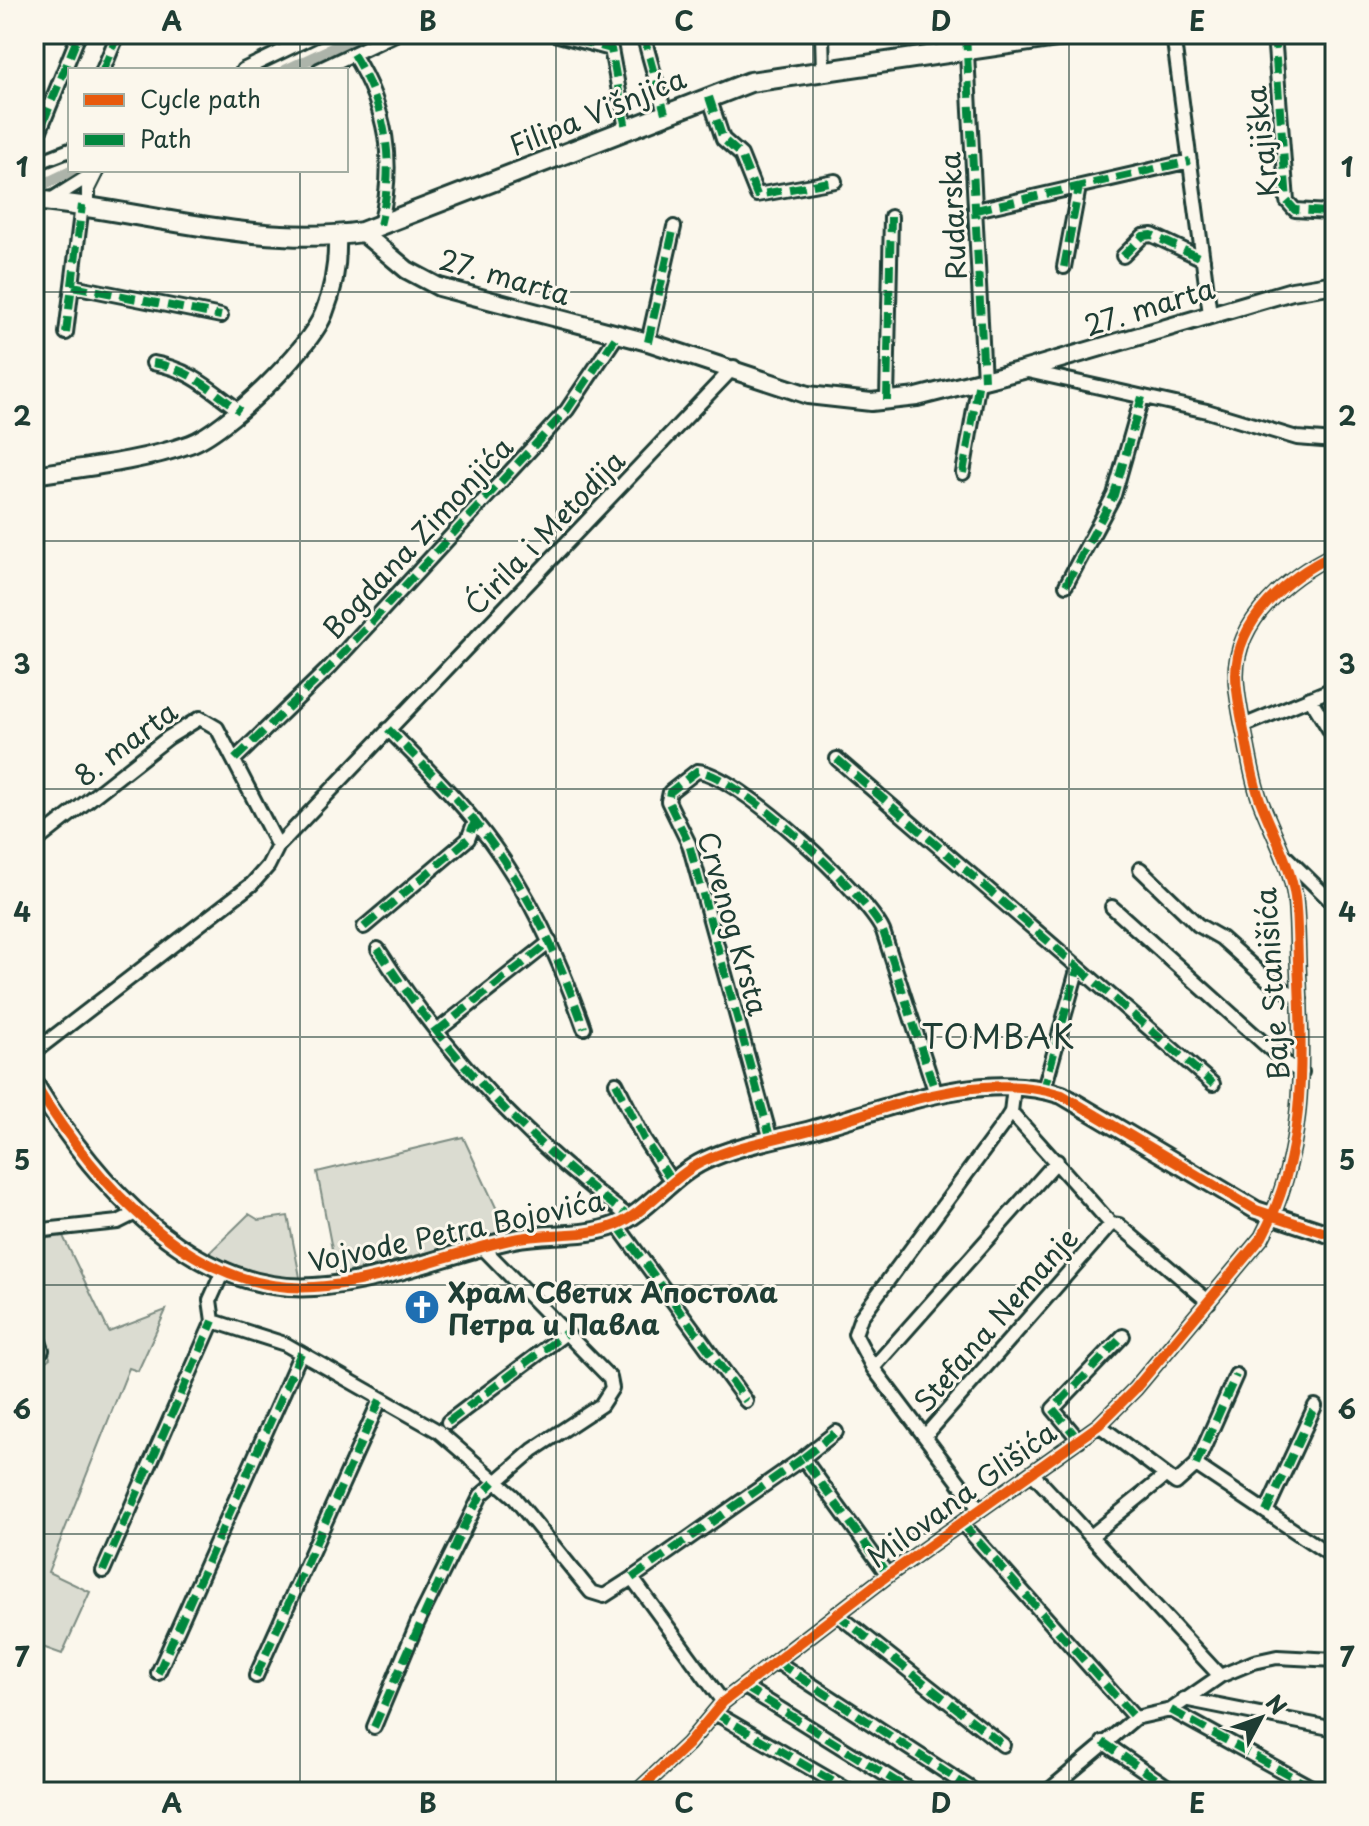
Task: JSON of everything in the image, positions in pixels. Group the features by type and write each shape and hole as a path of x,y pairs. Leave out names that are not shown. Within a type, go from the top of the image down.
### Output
{"main road":[{"name":"Filipa Višnjića","path":"41,200 281,234 337,235 371,228 750,82 823,71 967,42 1078,34"}],"street":[{"path":"34,145 79,34"},
{"path":"104,68 118,34"},
{"path":"247,68 318,34"},
{"path":"323,68 395,34"},
{"path":"554,34 611,49 626,129"},
{"path":"643,34 665,113"},
{"path":"822,34 823,71"},
{"path":"1173,34 1210,314"},
{"name":"Krajiška","path":"1274,34 1287,201 1295,210 1329,212"},
{"name":"Rudarska","path":"967,42 982,380"},
{"path":"353,54 377,100 387,137 389,175 371,228"},
{"path":"709,97 723,139 741,155 757,195 835,181"},
{"path":"34,164 68,151"},
{"path":"976,210 1190,161"},
{"path":"41,200 96,172"},
{"path":"66,333 88,189 97,172"},
{"path":"1064,267 1079,187"},
{"path":"887,400 891,217"},
{"path":"648,342 674,227"},
{"name":"27. marta","path":"371,228 407,270 439,287 734,367 808,395 855,401 887,400 982,380 1292,291 1335,284"},
{"path":"34,475 159,453 193,443 240,411 295,354 323,316 338,262 337,235"},
{"path":"1123,256 1143,236 1152,235 1203,259"},
{"path":"73,286 221,316"},
{"name":"Bogdana Zimonjića","path":"235,759 331,666 567,410 618,334"},
{"path":"153,363 174,367 202,380 240,411"},
{"name":"Ćirila i Metodija","path":"34,1052 252,884 268,866 278,846 734,367"},
{"path":"1023,370 1207,411 1297,438 1335,441"},
{"path":"963,473 982,380"},
{"path":"1066,585 1114,495 1142,397"},
{"name":"Baje Stanišića","path":"1272,1218 1294,1149 1302,1072 1295,896 1283,855 1257,793 1236,674 1240,649 1254,619 1289,583 1335,554"},
{"path":"1243,726 1335,688"},
{"path":"1310,698 1335,739"},
{"name":"8. marta","path":"34,843 195,719 205,719 217,728 235,759 278,846"},
{"path":"388,729 475,821 523,892 550,942 584,1028"},
{"path":"837,759 1213,1084"},
{"name":"Crvenog Krsta","path":"771,1140 689,844 668,801 670,792 697,771 717,775 748,797 869,906 883,931 936,1094"},
{"path":"364,927 468,839 475,821"},
{"path":"1283,855 1335,905"},
{"name":"Baje Stanišića","path":"1140,869 1198,925 1221,938 1268,980 1300,999"},
{"path":"1112,907 1288,1065 1302,1072"},
{"path":"436,1032 550,942"},
{"name":"Vojvode Petra Bojovića","path":"378,949 436,1032 525,1131 622,1220 746,1401"},
{"path":"1044,1089 1078,967"},
{"name":"Vojvode Petra Bojovića","path":"34,1083 75,1144 134,1214 195,1256 265,1282 313,1287 515,1239 570,1236 622,1220 705,1160 936,1094 1014,1087 1044,1089 1079,1102 1272,1218 1335,1236"},
{"path":"616,1083 633,1120 672,1182"},
{"name":"Stefana Nemanje","path":"980,1510 873,1368 855,1334 861,1317 1011,1112 1014,1087"},
{"name":"Stefana Nemanje","path":"925,1436 1111,1224 1011,1112"},
{"name":"Stefana Nemanje","path":"873,1368 1057,1161"},
{"path":"34,1231 118,1222 134,1214"},
{"name":"Milovana Glišića","path":"637,1792 723,1702 888,1575 1099,1425 1135,1389 1236,1272 1272,1218"},
{"path":"1111,1224 1119,1225 1209,1302"},
{"name":"Vojvode Petra Bojovića","path":"374,1727 464,1526 494,1482 608,1397 612,1388 610,1378 483,1248"},
{"path":"103,1571 213,1321 210,1300 224,1269"},
{"path":"213,1321 301,1353 438,1431 533,1518 591,1592 604,1596 836,1432"},
{"path":"34,1327 42,1350"},
{"path":"448,1422 566,1333"},
{"name":"Milovana Glišića","path":"1079,1440 1053,1409 1123,1336"},
{"path":"158,1673 301,1353"},
{"path":"1099,1425 1176,1483 1196,1465 1236,1375"},
{"path":"256,1676 380,1400"},
{"path":"1266,1512 1315,1406"},
{"name":"Milovana Glišića","path":"803,1458 888,1575"},
{"path":"1196,1465 1335,1558"},
{"path":"1033,1474 1220,1676"},
{"path":"1091,1536 1165,1476"},
{"name":"Milovana Glišića","path":"962,1523 1135,1718"},
{"path":"632,1578 723,1702"},
{"path":"837,1614 1003,1745"},
{"path":"1047,1792 1135,1718 1171,1710 1220,1676 1254,1662 1277,1657 1335,1660"},
{"path":"777,1662 976,1792"},
{"path":"745,1687 913,1792"},
{"path":"1184,1699 1335,1729"},
{"path":"1171,1710 1320,1792"},
{"path":"715,1713 851,1792"},
{"path":"1103,1742 1175,1792"}],"shaded area":[{"path":"463,1137 508,1233 337,1275 317,1172"},
{"path":"249,1214 259,1220 288,1216 301,1282 260,1274 206,1256"},
{"path":"63,1236 109,1332 166,1310 138,1371 129,1368 48,1572 90,1592 62,1654 34,1644 34,1380 40,1366 50,1358 34,1309 34,1240"}],"waterway":[{"path":"290,68 363,34"},
{"path":"34,189 70,172"}],"marked path":[{"path":"34,145 79,34"},
{"path":"104,68 118,34"},
{"path":"554,34 611,49 626,129"},
{"path":"643,34 665,113"},
{"path":"966,34 984,380"},
{"path":"1274,34 1287,201 1295,210 1329,212"},
{"path":"353,54 374,95 385,137 387,180 380,225"},
{"path":"709,97 723,139 741,155 757,195 835,181"},
{"path":"976,210 1190,161"},
{"path":"1064,267 1079,187"},
{"path":"66,333 82,205"},
{"path":"887,400 891,217"},
{"path":"648,342 674,227"},
{"path":"1123,256 1143,236 1152,235 1203,259"},
{"path":"73,286 221,316"},
{"path":"235,759 331,666 567,410 618,334"},
{"path":"153,363 189,375 240,411"},
{"path":"963,473 979,381"},
{"path":"1066,585 1114,495 1142,397"},
{"path":"388,729 466,811 510,870 552,947 584,1028"},
{"path":"837,759 1078,967 1044,1089"},
{"path":"771,1140 689,844 668,801 670,792 697,771 716,777 769,813 827,864 872,913 883,931 936,1094"},
{"path":"364,927 468,839 475,821"},
{"path":"436,1032 550,942"},
{"path":"378,949 431,1025 491,1094 556,1158 628,1216"},
{"path":"1078,967 1213,1084"},
{"path":"616,1083 644,1139 672,1182"},
{"path":"617,1225 746,1401"},
{"path":"103,1571 213,1321"},
{"path":"34,1327 42,1350"},
{"path":"448,1422 566,1333"},
{"path":"1079,1440 1053,1409 1123,1336"},
{"path":"158,1673 301,1353"},
{"path":"1196,1465 1236,1375"},
{"path":"256,1676 380,1400"},
{"path":"1266,1512 1315,1406"},
{"path":"803,1458 836,1432"},
{"path":"632,1578 803,1458 888,1575"},
{"path":"374,1727 464,1526 481,1495 494,1482"},
{"path":"962,1523 1135,1718"},
{"path":"837,1614 1003,1745"},
{"path":"777,1662 976,1792"},
{"path":"745,1687 913,1792"},
{"path":"1171,1710 1320,1792"},
{"path":"715,1713 851,1792"},
{"path":"1103,1742 1175,1792"}],"cycle path":[{"path":"637,1792 688,1744 723,1702 888,1575 1099,1425 1135,1389 1262,1237 1286,1176 1298,1113 1301,1048 1297,918 1289,872 1254,778 1237,691 1238,655 1255,618 1268,602 1300,574 1335,554"},
{"path":"34,1083 85,1156 149,1224 186,1251 226,1272 269,1284 314,1287 365,1280 514,1239 604,1229 638,1212 692,1168 717,1155 937,1094 1000,1086 1031,1088 1062,1095 1256,1210 1335,1236"}],"place":[{"name":"Храм Светих Апостола Петра и Павла","path":"422,1307"}],"district":[{"name":"TOMBAK","path":"999,1036"}]}
